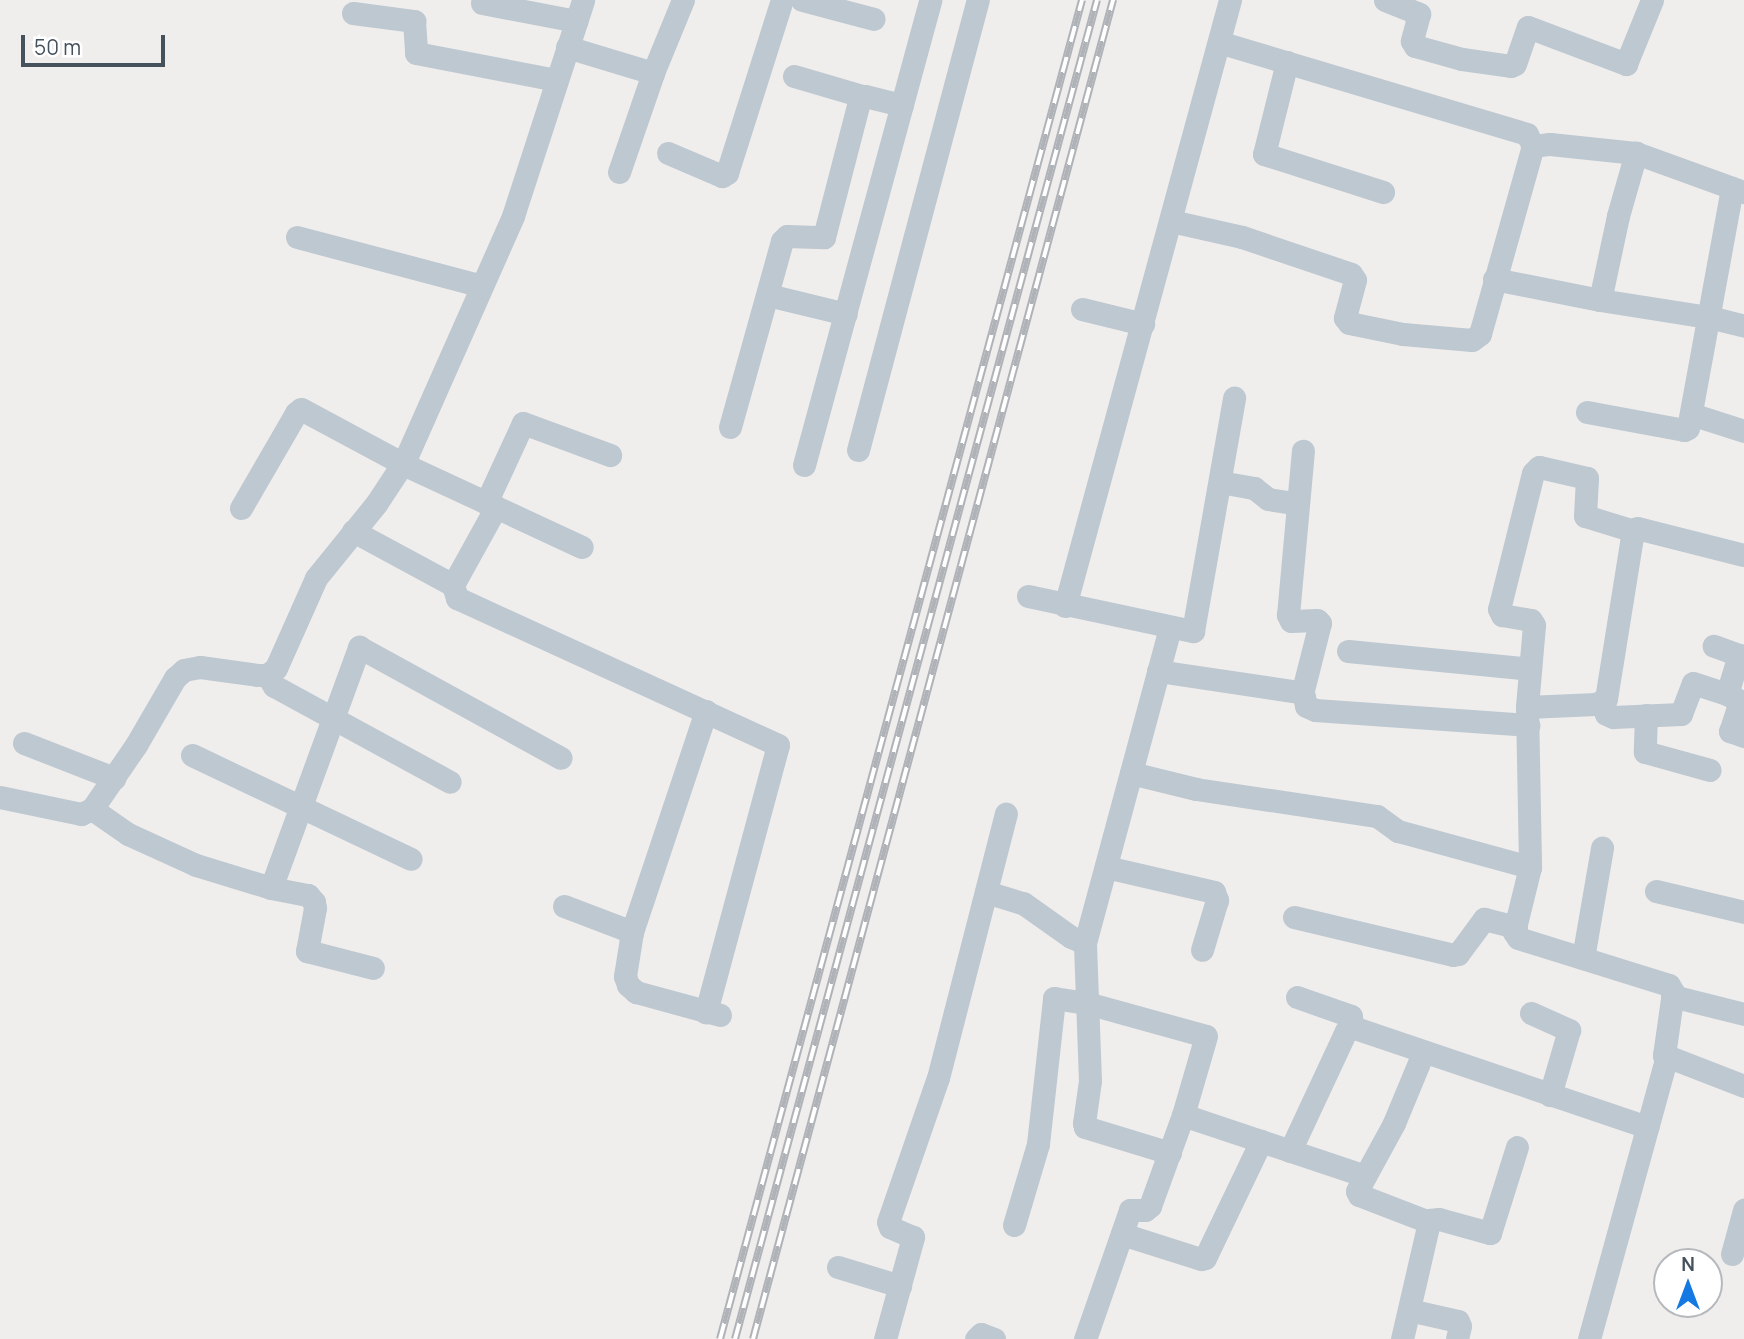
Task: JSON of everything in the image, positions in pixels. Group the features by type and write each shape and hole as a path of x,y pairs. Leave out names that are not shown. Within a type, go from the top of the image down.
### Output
{"street":[{"path":"620,172 653,73 684,0"},
{"path":"667,153 722,176 727,173 782,0"},
{"path":"802,0 874,19"},
{"path":"804,465 930,0"},
{"path":"858,450 978,0"},
{"path":"1065,606 1230,0"},
{"path":"1385,0 1419,14 1412,41 1415,46 1462,59 1511,66 1515,64 1528,27 1626,64 1652,0"},
{"path":"0,797 70,814 81,814 92,809 114,778 174,678 184,670 200,667 267,675 276,668 316,578 403,464 513,216 579,11 482,3"},
{"path":"353,13 414,21 416,54 556,80"},
{"path":"1171,221 1242,237 1351,274 1355,280 1347,321 1403,334 1463,341 1477,337 1533,146 1527,134 1219,42"},
{"path":"567,47 653,73"},
{"path":"1287,62 1264,154 1383,192"},
{"path":"794,76 902,105"},
{"path":"730,427 784,238 824,237 857,102 862,96"},
{"path":"1533,146 1550,144 1636,153 1738,190 1709,317 1688,428 1684,430 1587,412"},
{"path":"1600,300 1618,216 1636,153"},
{"path":"297,237 482,286"},
{"path":"1494,279 1600,300 1709,317 1744,326"},
{"path":"768,295 846,314"},
{"path":"1082,309 1143,324"},
{"path":"1028,596 1170,627 1191,631 1194,629 1234,398"},
{"path":"241,508 296,413 301,410 403,464 582,547"},
{"path":"1692,414 1744,431"},
{"path":"610,455 523,423 491,505 453,585 457,598 776,742 779,748 713,1013 636,992 628,985 625,962 632,932 706,711"},
{"path":"1303,450 1288,615 1291,621 1317,620 1320,623 1302,694 1306,706 1315,710 1527,716 1602,702 1608,694 1634,531"},
{"path":"1744,555 1641,528 1634,531 1584,516 1587,478 1536,469 1499,609 1502,615 1533,622 1527,716 1530,867 1515,937 1668,985 1672,996 1663,1051 1667,1056 1744,1086"},
{"path":"1220,482 1254,488 1268,499 1298,504"},
{"path":"353,531 453,585"},
{"path":"1170,627 1085,943 1090,1081 1084,1126 1170,1153"},
{"path":"271,888 357,649 363,646 561,758"},
{"path":"1714,646 1739,655 1727,694"},
{"path":"1348,651 1530,668"},
{"path":"1158,671 1302,694"},
{"path":"267,675 274,686 450,782"},
{"path":"1602,702 1608,716 1682,713 1693,683 1740,701 1730,731 1744,736"},
{"path":"1646,715 1645,752 1710,770"},
{"path":"24,743 114,778"},
{"path":"192,755 411,859"},
{"path":"1131,773 1196,789 1377,816 1398,831 1530,867"},
{"path":"92,809 128,834 163,852 271,888 308,895 314,902 309,952 373,968"},
{"path":"885,1339 913,1237 890,1227 888,1222 938,1078 1006,814"},
{"path":"1583,958 1602,848"},
{"path":"1106,867 1213,892 1217,900 1202,950"},
{"path":"1656,891 1744,912"},
{"path":"986,892 1029,906 1071,937 1085,943"},
{"path":"564,906 632,932"},
{"path":"1294,918 1453,955 1458,954 1484,919 1516,927"},
{"path":"1014,1224 1035,1163 1052,1000 1056,996 1206,1036 1183,1115 1150,1206 1145,1210 1130,1210 1086,1339"},
{"path":"1672,996 1744,1014"},
{"path":"1297,997 1351,1016 1352,1027"},
{"path":"1531,1013 1569,1030 1550,1095"},
{"path":"1352,1027 1648,1127"},
{"path":"1290,1151 1346,1031 1352,1027"},
{"path":"1423,1053 1394,1123 1357,1191 1359,1195 1429,1220 1439,1219 1490,1233 1517,1147"},
{"path":"1589,1339 1667,1056"},
{"path":"1183,1115 1365,1176"},
{"path":"1122,1234 1203,1259 1261,1141"},
{"path":"1732,1254 1744,1210"},
{"path":"1402,1339 1429,1220"},
{"path":"838,1267 900,1286"},
{"path":"1409,1310 1458,1321 1460,1326 1457,1339"},
{"path":"976,1339 981,1334 994,1339"}],"railway":[{"path":"720,1339 1082,0"},
{"path":"735,1339 1097,0"},
{"path":"753,1339 1113,0"}]}
